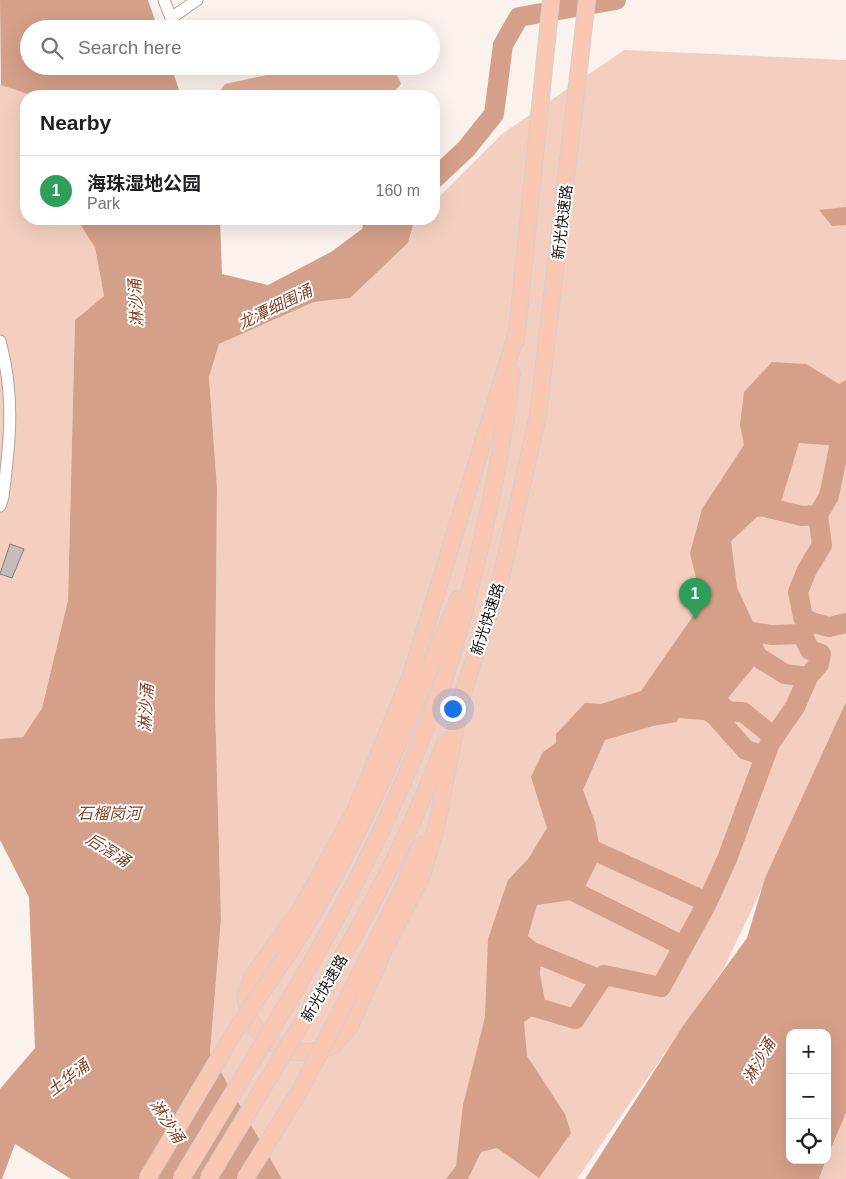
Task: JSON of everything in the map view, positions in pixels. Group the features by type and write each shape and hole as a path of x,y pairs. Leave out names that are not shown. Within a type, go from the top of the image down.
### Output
{"highway":[{"name":"新光快速路","path":"181,1179 300,982 364,867 407,775 442,684 483,539 507,416 548,37 550,0"},
{"name":"新光快速路","path":"208,1179 350,943 400,846 424,796 461,700 501,578 538,415 585,31 587,0"},
{"path":"461,700 436,828 422,876 382,954 350,1026 333,1046 311,1052 294,1052 275,1044 258,1031 250,1020 245,996 252,977 301,909 356,809 389,730 414,666 517,332"},
{"path":"146,1179 236,1031 332,884 372,806 483,539"},
{"path":"245,1179 301,1089 416,860 433,806 461,700"}],"street":[{"path":"164,0 171,18 197,0"},
{"path":"0,341 8,367 11,435 0,506"}],"shaded area":[{"path":"624,50 846,60 846,711 723,970 577,1179 282,1179 210,1053 221,919 215,703 217,488 209,377 219,344 314,302 350,298 408,243 413,225 440,225 440,196 502,134"},
{"path":"267,75 397,75 401,84 396,90 220,90 225,84"},
{"path":"0,84 20,91 20,225 81,225 95,248 104,296 75,320 68,600 42,708 23,737 2,741 0,739"},
{"path":"846,1113 846,1179 819,1179 825,1164 831,1164 831,1150"}],"water":[{"path":"0,0 148,0 155,20 20,20 20,75 174,75 179,90 20,91 1,85"},
{"path":"846,207 846,225 832,226 819,210"},
{"name":"石榴岗河","path":"81,225 220,225 222,274 268,285 331,252 362,229 363,225 413,225 408,243 350,298 314,302 219,344 209,377 217,488 215,703 221,919 210,1053 282,1179 71,1179 15,1144 2,1179 0,1179 0,1089 35,1048 29,897 0,840 0,739 23,737 42,708 68,600 75,320 104,296 95,248"},
{"path":"772,362 806,364 839,384 846,380 846,439 839,446 799,443 777,515 757,517 731,541 737,587 765,649 752,669 728,698 739,708 726,736 704,720 678,718 677,722 653,726 605,740 583,790 595,822 601,855 579,899 537,905 528,936 542,948 540,974 546,1006 524,1022 527,1056 565,1114 571,1133 539,1178 497,1148 481,1152 468,1179 446,1179 456,1166 463,1105 485,1017 488,939 508,880 528,859 547,828 531,777 543,752 556,743 556,734 585,703 601,704 641,691 702,603 690,553 702,509 744,445 740,425 744,392"},
{"name":"淋沙涌","path":"846,702 846,1113 831,1149 831,1029 786,1029 786,1164 825,1164 819,1179 585,1179 683,1026 747,938 765,878"}],"building":[{"path":"10,544 24,549 12,578 0,574"}],"waterway":[{"name":"龙潭细围涌","path":"440,173 466,149 494,114 503,45 519,17 616,0"},
{"path":"811,622 803,617 798,592 807,570 822,545 818,515 829,496 843,428"},
{"path":"765,507 802,516 818,515"},
{"path":"528,1005 575,1019 604,975 661,987 706,905 727,859 770,743 795,707 808,677 819,664 821,654 810,650 802,634 811,622 829,627 846,623"},
{"path":"742,630 771,635 802,634"},
{"path":"745,649 785,674 808,677"},
{"path":"713,711 743,712 774,737"},
{"path":"719,720 746,750 765,756"},
{"path":"595,851 707,902"},
{"path":"573,891 683,946"},
{"path":"525,949 601,980"}],"place":[{"name":"海珠湿地公园","path":"695,619"}],"water label":[{"name":"后滘涌","path":"108,850"},
{"name":"土华涌","path":"68,1078"}]}
